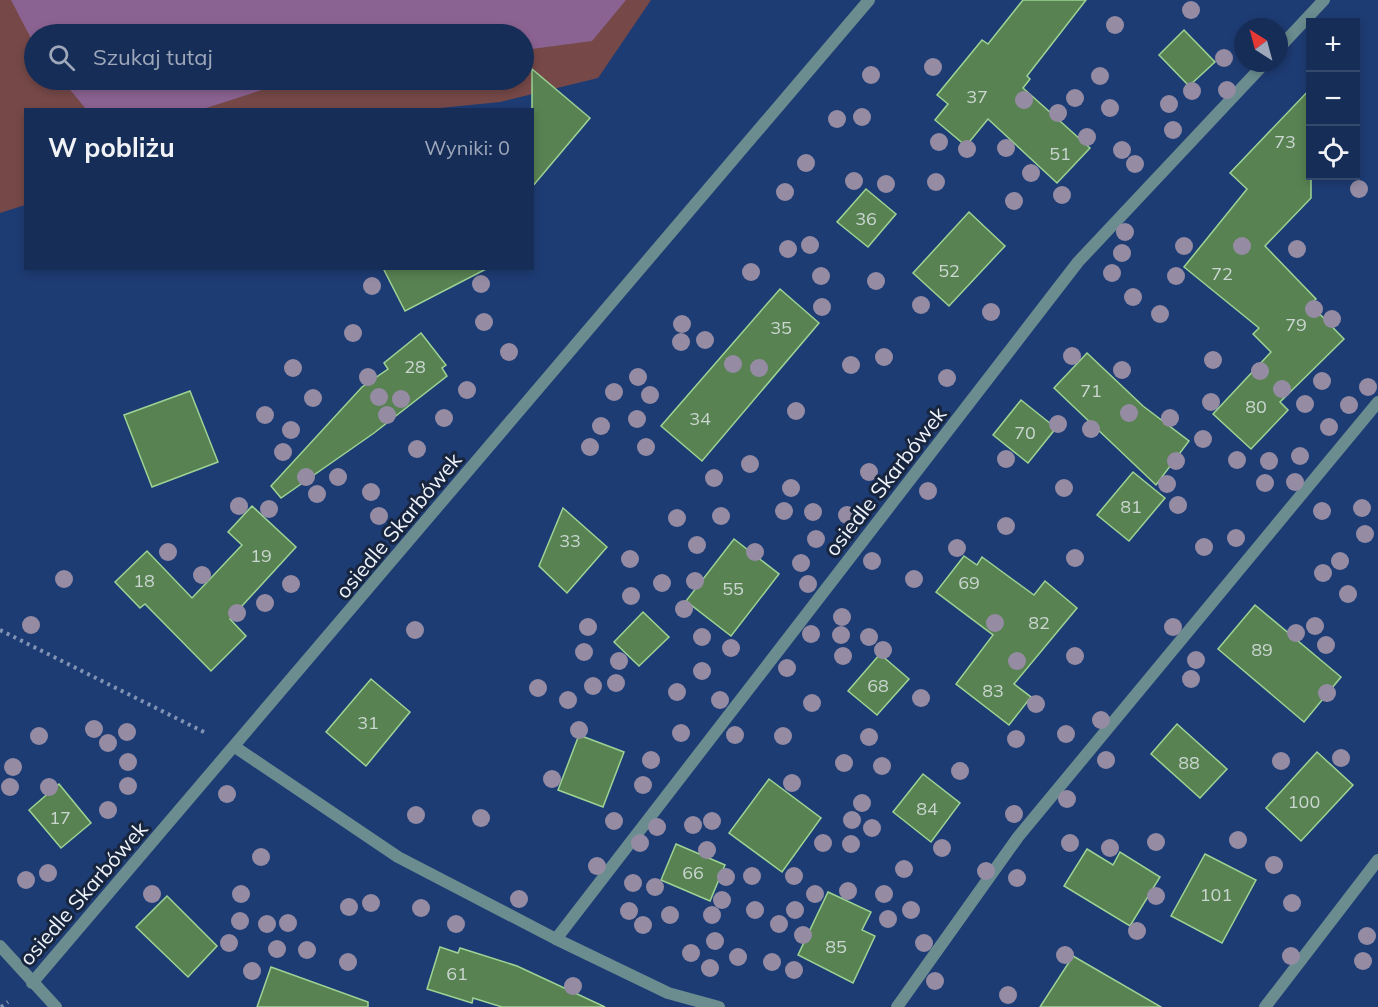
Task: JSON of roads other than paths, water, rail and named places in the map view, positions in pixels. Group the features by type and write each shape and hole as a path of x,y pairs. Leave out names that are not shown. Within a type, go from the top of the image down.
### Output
{"street":[{"name":"osiedle Skarbówek","path":"32,983 870,0"},
{"path":"1288,38 1324,0"},
{"name":"osiedle Skarbówek","path":"556,939 1078,262 1256,72"},
{"path":"897,1007 1018,837 1378,402"},
{"path":"235,747 398,857 556,939 668,993 719,1007"},
{"path":"1264,1007 1378,860"},
{"path":"0,946 56,1007"}]}
